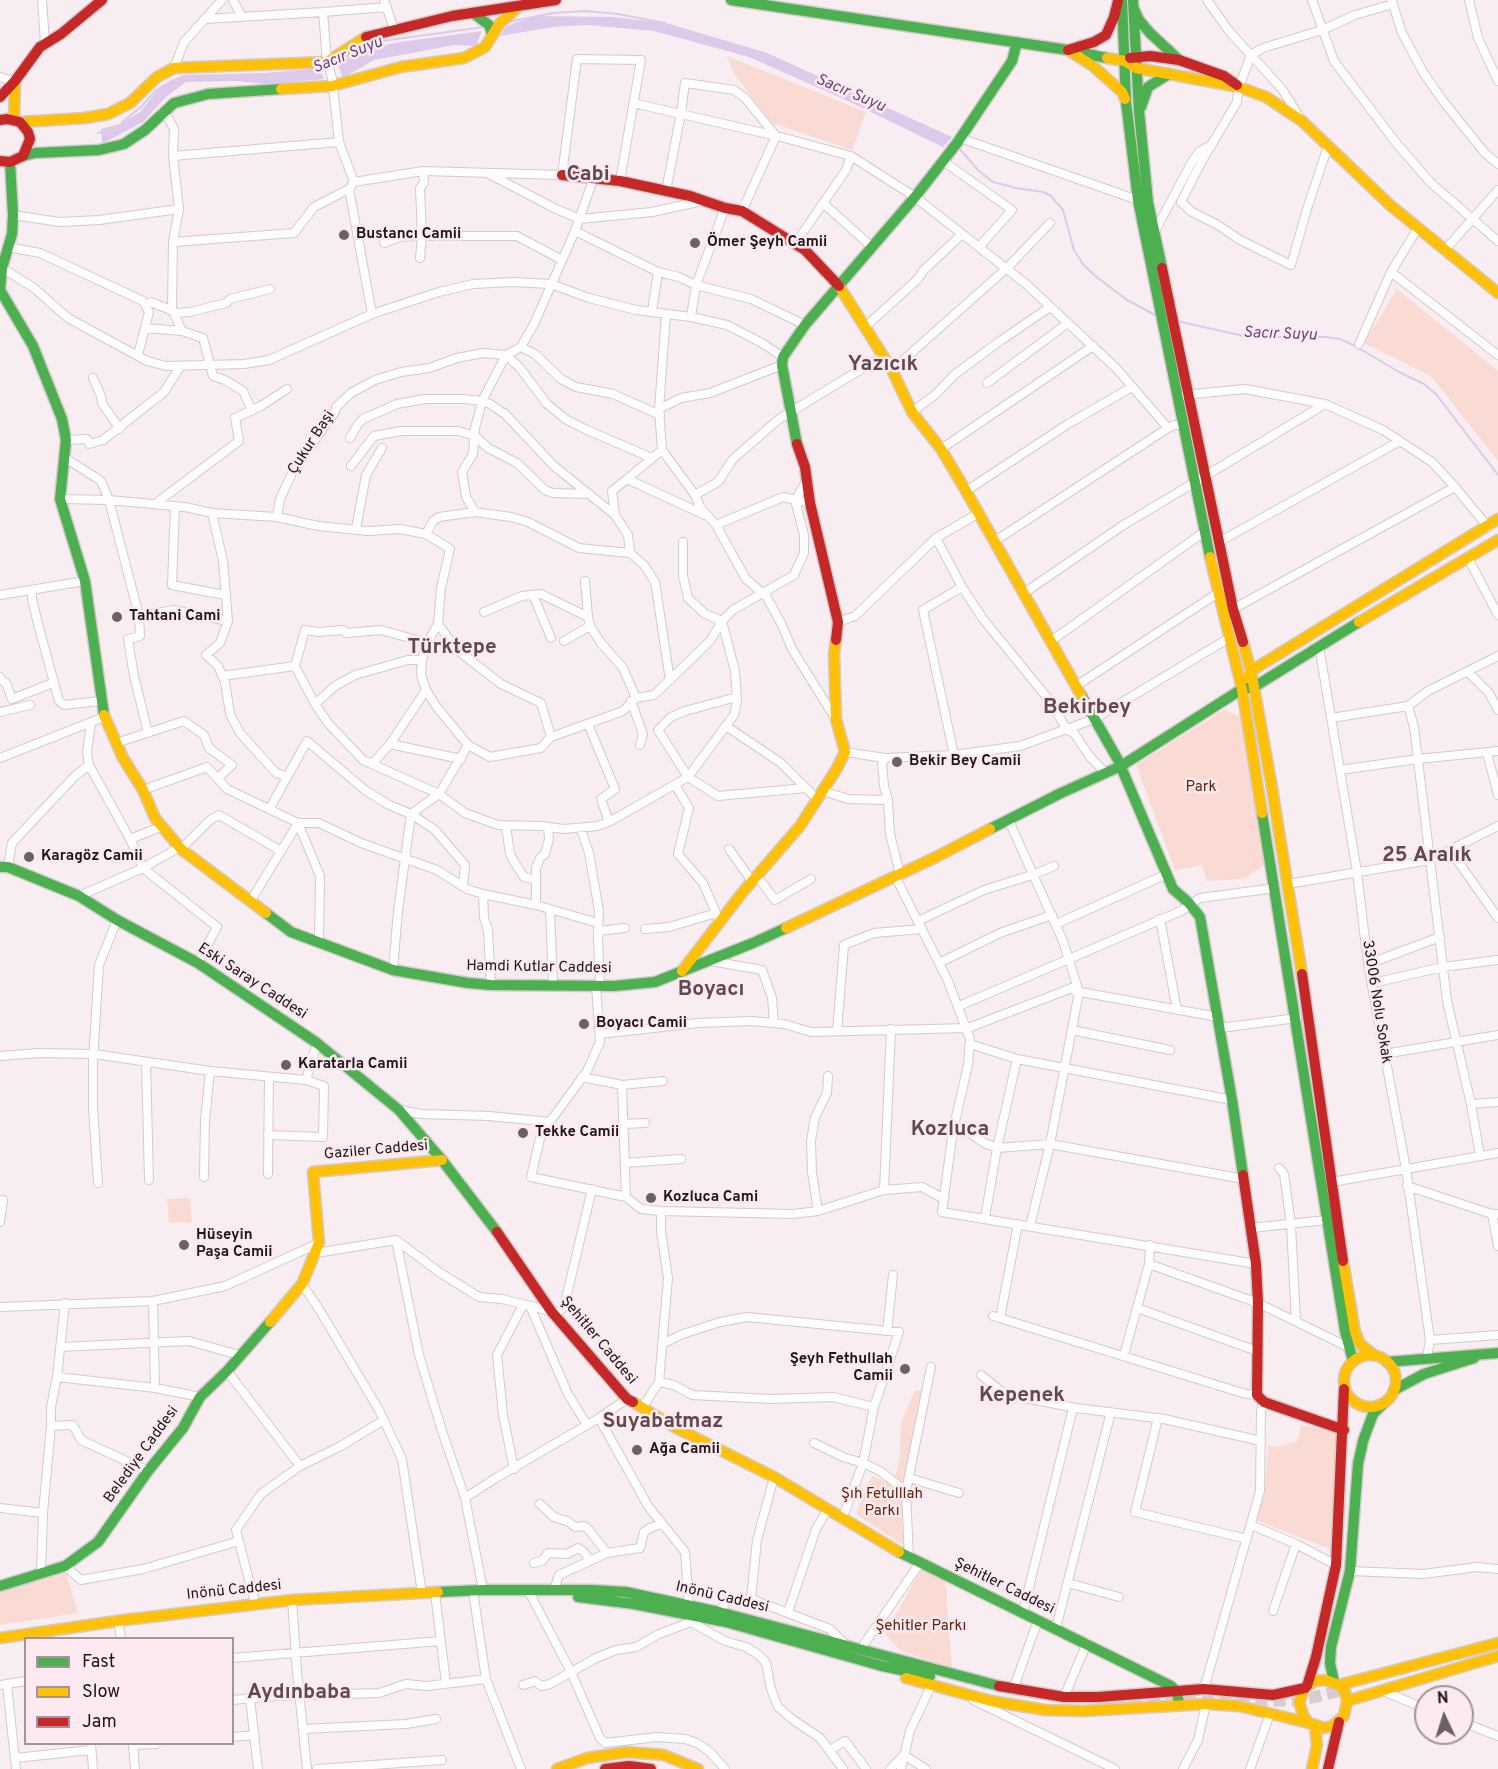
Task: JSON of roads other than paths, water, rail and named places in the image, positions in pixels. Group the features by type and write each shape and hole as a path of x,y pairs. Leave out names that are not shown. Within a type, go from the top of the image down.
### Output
{"main road":[{"path":"0,97 45,43 61,34 102,0"},
{"path":"0,120 85,118 108,114 130,103 157,77 174,68 327,62 367,36 452,16 556,0"},
{"path":"731,0 1068,50 1125,61 1136,69 1239,87 1266,97 1302,121 1390,205 1498,293"},
{"path":"1068,50 1094,42 1106,35 1120,0"},
{"path":"1120,0 1126,102 1138,200 1204,532 1242,689 1296,1018 1326,1220 1348,1347 1353,1361"},
{"path":"1133,3 1139,111 1148,202 1190,394 1233,609 1254,687 1288,884 1355,1332 1360,1344 1388,1362 1498,1353"},
{"path":"1133,3 1139,20 1179,60"},
{"path":"60,499 66,440 51,385 33,346 0,290 12,234 13,215 3,162 35,153 99,150 124,144 145,130 174,103 208,94 332,86 401,67 464,57 485,47 500,23 519,7"},
{"path":"472,13 489,25 492,34"},
{"path":"682,971 718,917 800,826 845,752 836,719 834,654 838,622 810,503 782,361 805,325 915,197 952,148 1012,61 1017,42"},
{"path":"1068,50 1100,72 1122,92 1126,102"},
{"path":"1125,61 1136,56 1179,60 1224,76 1239,87"},
{"path":"1139,111 1148,87 1169,74"},
{"path":"15,81 13,106 17,121 28,132 30,139 23,156"},
{"path":"562,175 620,180 742,211 805,250 839,286 892,370 912,412 941,449 979,513 1121,766 1173,889 1200,917 1233,1100 1256,1264 1260,1398 1344,1430"},
{"path":"0,193 12,202"},
{"name":"Hamdi Kutlar Caddesi","path":"60,499 85,581 104,717 116,744 143,790 155,818 181,848 250,903 291,932 393,970 468,983 598,986 656,982 753,944 1121,766 1242,689"},
{"path":"1242,689 1251,671 1498,519"},
{"path":"1242,689 1254,687 1468,558 1497,544"},
{"name":"Eski Saray Caddesi","path":"4,867 79,896 117,920 198,963 317,1043 399,1110"},
{"name":"Şehitler Caddesi","path":"399,1110 442,1160 510,1248 553,1313 627,1399 676,1428 774,1477 915,1561 1087,1643 1171,1686 1176,1691"},
{"name":"Gaziler Caddesi","path":"313,1172 442,1160"},
{"name":"Belediye Caddesi","path":"0,1586 65,1566 98,1542 148,1471 183,1428 200,1397 227,1371 302,1284 318,1248 313,1172"},
{"path":"1328,1769 1339,1722 1347,1709 1345,1692 1337,1684 1330,1663 1331,1647 1350,1571 1358,1464 1363,1441 1373,1414 1394,1390 1424,1374 1498,1353"},
{"path":"1312,1769 1317,1745 1312,1725 1304,1718 1299,1702 1316,1657 1336,1565 1344,1430 1343,1378 1346,1369 1353,1361 1359,1357 1374,1355"},
{"path":"1388,1362 1395,1375 1394,1390"},
{"path":"1344,1389 1348,1396 1361,1406 1369,1407 1384,1403"},
{"name":"Inönü Caddesi","path":"0,1638 255,1603 478,1590 555,1589 626,1592 691,1614 788,1639"},
{"name":"Inönü Caddesi","path":"478,1590 482,1595 530,1594 591,1598 691,1614 719,1612 820,1638"},
{"path":"820,1638 1013,1690 1064,1697 1098,1697 1204,1689 1273,1695 1306,1687 1315,1681 1325,1680 1337,1684 1498,1643"},
{"path":"820,1638 906,1671"},
{"path":"788,1639 870,1663 1002,1693 1047,1700"},
{"path":"788,1639 931,1686 1013,1706 1083,1712 1206,1704 1239,1706 1324,1728 1339,1722"},
{"path":"1361,1685 1498,1648"},
{"path":"1347,1701 1498,1656"},
{"path":"1176,1691 1180,1705"},
{"path":"557,1769 587,1758 627,1752 664,1755 698,1769"},
{"path":"604,1769 629,1766 651,1769"}],"street":[{"path":"42,0 45,43"},
{"path":"174,68 184,42 222,0"},
{"path":"233,0 242,17"},
{"path":"1312,0 1334,61 1397,144 1431,183 1498,241"},
{"path":"1469,0 1478,38 1498,81"},
{"path":"1209,2 1229,31 1282,89 1302,121"},
{"path":"1328,146 1306,209 1291,265 1240,240 1218,225 1192,212 1182,202 1211,145 1237,102 1239,87 1251,55 1263,48 1322,30 1392,2 1402,33 1423,72 1484,152 1498,164"},
{"path":"205,19 323,12 386,4 394,29"},
{"path":"323,12 327,62 339,142 352,185 372,314"},
{"path":"174,242 294,233 314,207 352,185 423,171 562,175 577,59 641,60 620,180"},
{"path":"0,77 15,81"},
{"path":"666,191 685,83 734,90 745,98 776,136"},
{"path":"633,103 851,156 915,197 1007,268 1093,346 1168,428"},
{"path":"161,113 168,118 174,129 173,156 179,208 174,242 172,309 182,331"},
{"path":"742,211 776,136"},
{"path":"173,156 339,142"},
{"path":"1154,232 1194,160 1200,152 1211,145"},
{"path":"952,148 1138,200"},
{"path":"952,148 1012,210 979,247"},
{"path":"795,244 846,170 851,156"},
{"path":"420,258 422,236 420,188 424,183 423,171"},
{"path":"488,174 580,219 652,212 704,200"},
{"path":"475,512 466,497 462,472 473,454 475,428 482,401 506,355 521,347 534,324 580,219 594,177"},
{"path":"1445,250 1498,190"},
{"path":"823,203 871,246"},
{"path":"13,215 60,222 99,220 179,208"},
{"path":"691,317 696,285 725,208"},
{"path":"892,370 1007,268 1050,222"},
{"path":"1359,344 1391,273 1418,228"},
{"path":"575,231 658,272 679,277 696,285 751,299 805,325"},
{"path":"865,327 962,234"},
{"path":"384,243 400,237 517,236 562,260"},
{"path":"8,247 40,253 143,301 149,312 138,355"},
{"path":"3,268 34,288 69,318 147,361 166,366 211,366 269,360 372,314 439,292 473,284 513,282 551,284 589,298 636,310 691,317 727,325 762,343 782,361 710,393 681,398 660,412"},
{"path":"652,311 658,272"},
{"path":"1391,273 1498,355"},
{"path":"151,302 178,312 190,312 270,289"},
{"path":"912,412 936,394 954,375 1050,307"},
{"path":"666,314 660,412 662,450 695,495 700,507 716,525 746,579 766,596 792,649 836,719"},
{"path":"987,383 1068,323"},
{"path":"145,328 182,331 203,338 215,378 225,380 243,391 252,411"},
{"path":"941,449 1093,346"},
{"path":"521,347 535,354 561,379 576,387 613,394 660,412"},
{"name":"Çukur Başi","path":"277,517 280,499 294,469 335,412 336,407 351,393 375,380 401,372 429,368 457,358 483,353 506,355"},
{"path":"506,355 520,368 555,412 587,430 652,458"},
{"path":"695,495 718,482 733,459 754,438 791,411 883,356"},
{"path":"66,440 87,440 89,444 103,440 120,429 164,392 180,367"},
{"path":"93,378 102,403 120,429"},
{"path":"966,491 1068,424 1132,387"},
{"path":"155,504 239,441 235,418 252,411 287,389"},
{"path":"1177,395 1245,389 1325,404 1383,430 1432,462 1488,527"},
{"path":"350,438 363,419 397,404 425,399 482,401 505,414 554,466 615,515 628,535 630,553"},
{"path":"1024,593 1122,526 1325,404"},
{"path":"994,541 1168,428 1182,425"},
{"path":"351,466 374,436 433,429 458,431 476,436 488,448 517,463 545,490 554,493 590,494"},
{"path":"1219,542 1400,441"},
{"path":"356,529 366,475 382,448"},
{"path":"615,515 612,491 662,450"},
{"path":"64,457 101,481 109,500 139,616 140,636 128,639 134,676 148,733"},
{"path":"627,479 709,517"},
{"path":"60,499 155,504 212,513 277,517 318,526 400,529 426,534 450,549 441,588 438,624 427,643 421,675 426,690 436,706 468,745 490,757 541,748 551,737 623,711 634,700 654,695 710,641 722,621 733,610 794,575 804,553 804,535 795,500 807,480"},
{"path":"1233,609 1455,487"},
{"path":"716,525 783,497 810,503"},
{"path":"175,506 172,585 225,595"},
{"path":"426,534 433,521 439,517 475,512 528,522 579,548 630,553 644,565 655,582 670,680"},
{"path":"212,513 223,561 228,621 220,643 206,655 218,666 225,682 230,714 240,733 276,773 286,776"},
{"path":"838,622 855,616 936,538 979,513"},
{"path":"1051,641 1204,532"},
{"path":"936,538 962,587 983,619 1050,701 1067,730 1074,734 1090,757 1105,772"},
{"path":"683,542 682,576 688,598 705,614 722,621"},
{"path":"1468,558 1498,615"},
{"path":"0,595 85,581"},
{"path":"585,581 590,626 601,643 623,668 643,734 640,745"},
{"path":"954,755 923,610 962,587"},
{"path":"32,590 34,607 59,701 64,705 100,700"},
{"path":"1076,686 1218,593"},
{"path":"484,612 522,596 541,594 588,617"},
{"path":"533,595 551,638"},
{"path":"139,616 174,610 228,621"},
{"path":"427,643 381,630 346,633 343,630 320,632 305,630 295,666 328,723 363,760 439,794 465,813 498,825 581,829 609,822 688,777 734,715 737,698 735,671 722,621"},
{"path":"438,624 456,649 501,684 541,703 551,737"},
{"path":"564,641 590,626"},
{"path":"845,752 885,758 954,755 1020,746 1094,719 1228,638"},
{"name":"33006 Nolu Sokak","path":"1319,646 1357,872 1368,964 1406,1169 1430,1340 1427,1358"},
{"path":"1331,718 1408,706 1428,691 1498,656"},
{"path":"315,704 335,686 355,675 408,660 422,660"},
{"path":"222,676 295,666"},
{"path":"1468,672 1489,693 1498,710"},
{"path":"0,677 6,683 12,699 53,683"},
{"path":"372,764 390,744 426,690"},
{"path":"737,698 685,711 671,717 658,730 688,777 718,796 806,788"},
{"path":"0,712 30,705"},
{"path":"1408,706 1414,727 1447,1001 1471,1104 1480,1156"},
{"path":"0,758 104,717"},
{"path":"116,744 184,721 204,735 209,748 232,765 218,778"},
{"path":"91,723 87,752 89,765 130,839 143,868 217,927 198,963"},
{"path":"588,724 615,789 601,799 609,822"},
{"path":"726,726 781,763 806,788 820,795 888,800"},
{"path":"270,808 307,741 365,790 389,805 411,814 435,830 465,865 463,885"},
{"path":"390,744 461,759"},
{"path":"393,970 411,814 439,794 468,745"},
{"path":"1340,770 1498,750"},
{"path":"1487,753 1498,795"},
{"path":"885,758 882,763 884,786 898,875 968,1028 970,1044 968,1065 953,1130 942,1212 1256,1264"},
{"path":"4,867 12,843 75,776 89,765"},
{"path":"143,790 207,767 227,789 242,798 270,808 298,824 320,823 361,843 437,870 467,889 536,905 598,927 626,928"},
{"path":"645,929 669,927 718,917 703,884 678,854 689,808 675,785"},
{"path":"79,896 143,868 181,848 210,820 219,815 281,851"},
{"path":"1009,821 1056,924 1078,989 1050,1144 1030,1226"},
{"path":"250,903 298,824"},
{"path":"298,824 320,876 319,943"},
{"path":"130,839 163,826"},
{"path":"506,826 510,854 516,865 524,877 536,880"},
{"path":"1288,884 1430,860 1498,826"},
{"path":"536,905 536,868 540,858 545,854 549,839 548,828"},
{"path":"581,829 594,879 599,911 600,1042 582,1077 541,1134 531,1177 626,1197 641,1209 661,1211 793,1214 818,1211 884,1190 922,1187 944,1198"},
{"path":"729,849 775,900 811,879"},
{"path":"1450,850 1498,918"},
{"path":"837,1031 844,945 873,933 920,925 984,890 1054,866"},
{"path":"1056,924 1167,874"},
{"path":"959,1006 1181,911 1189,903 1200,898 1275,888"},
{"path":"483,894 483,918 488,930 491,985"},
{"path":"550,910 553,985"},
{"path":"939,963 1000,933 1052,915"},
{"path":"1160,919 1177,1010"},
{"path":"98,1183 93,1107 99,965 117,920"},
{"path":"1368,964 1440,937"},
{"path":"1372,983 1443,967 1498,960"},
{"path":"709,961 762,970 772,998 774,1023"},
{"path":"600,1034 698,1023 752,1021 774,1023 811,1032 968,1028 1069,990 1078,989 1177,1010 1219,1023 1296,1018"},
{"path":"884,1190 891,1029"},
{"path":"1072,1030 1170,1050"},
{"path":"1384,1054 1498,1035"},
{"path":"306,1080 317,1043"},
{"path":"970,1044 1017,1059 1233,1100"},
{"path":"0,1056 39,1053 94,1054 210,1071 306,1080 324,1086 323,1137 268,1135"},
{"path":"985,1218 997,1148 1017,1059"},
{"path":"146,1062 148,1180"},
{"path":"204,1177 205,1120 210,1071"},
{"path":"818,1211 812,1172 811,1142 815,1117 827,1093 828,1076"},
{"path":"268,1174 269,1077"},
{"path":"582,1077 622,1085 663,1081"},
{"path":"622,1085 626,1197"},
{"path":"1471,1104 1498,1102"},
{"path":"399,1110 421,1114 489,1116 550,1122"},
{"path":"624,1124 645,1122"},
{"path":"953,1130 968,1132 984,1143 997,1148 1050,1144 1244,1179"},
{"path":"1332,1182 1498,1153"},
{"path":"625,1163 681,1159"},
{"path":"1279,1168 1284,1174 1291,1225 1296,1321"},
{"path":"1407,1186 1495,1214 1498,1246"},
{"path":"0,1307 153,1301 225,1286 318,1248 396,1240 439,1272 479,1297 502,1299 553,1313 564,1307 592,1189"},
{"path":"0,1222 3,1200"},
{"path":"642,1408 659,1382 668,1278 661,1230 661,1211"},
{"path":"1251,1228 1326,1220"},
{"path":"1018,1224 997,1317 1260,1398 1260,1491 1204,1689"},
{"path":"396,1240 419,1355 465,1498 478,1590 486,1679 521,1769"},
{"path":"1124,1355 1149,1264 1150,1245"},
{"path":"1149,1264 1258,1303 1348,1347"},
{"path":"887,1331 893,1275"},
{"path":"302,1284 384,1420 402,1460 422,1593"},
{"path":"153,1301 155,1388"},
{"path":"41,1572 51,1407 57,1377 64,1303"},
{"path":"526,1306 568,1394 587,1425"},
{"path":"514,1469 503,1415 497,1355 526,1306"},
{"path":"1137,1308 1257,1351"},
{"path":"662,1344 692,1331 747,1317 900,1332 874,1407 863,1463 843,1517"},
{"path":"1430,1340 1498,1335"},
{"path":"60,1347 189,1341 239,1355"},
{"path":"860,1650 915,1561 906,1491 931,1367"},
{"path":"227,1371 300,1466"},
{"path":"981,1375 1002,1392 1010,1395 1073,1408 1158,1418 1261,1441"},
{"path":"57,1377 155,1388 200,1397"},
{"path":"659,1382 674,1385 692,1395 771,1399 833,1397 874,1407"},
{"path":"465,1498 627,1399"},
{"path":"1023,1612 1073,1408"},
{"path":"1056,1628 1111,1412"},
{"path":"599,1418 644,1500 685,1552 691,1614 725,1641 746,1647 759,1655 766,1663 771,1689 778,1707 820,1738 843,1769"},
{"path":"1158,1418 1135,1512 1246,1539"},
{"path":"255,1603 236,1530 261,1494 300,1466 384,1420"},
{"path":"51,1426 73,1425 81,1440 148,1471"},
{"path":"814,1443 879,1471 906,1491"},
{"path":"751,1599 757,1540 774,1477"},
{"path":"909,1478 959,1493"},
{"path":"540,1504 554,1517 569,1522 575,1527 584,1526 607,1553"},
{"path":"0,1508 43,1513"},
{"path":"788,1612 816,1529 828,1509"},
{"path":"555,1589 559,1575 607,1553 640,1548 644,1532 662,1524"},
{"path":"1251,1525 1296,1544 1336,1565"},
{"path":"65,1566 81,1580 143,1569 239,1540"},
{"path":"1273,1611 1296,1544"},
{"path":"534,1563 543,1561 548,1553 567,1554 578,1548 581,1548 590,1561"},
{"path":"1350,1571 1423,1574 1478,1567 1498,1569"},
{"path":"1068,1583 1119,1597"},
{"path":"435,1593 446,1683"},
{"path":"530,1594 571,1672 600,1738 605,1743 657,1737 685,1739 697,1743 710,1752 725,1769"},
{"path":"719,1612 728,1600 751,1599 830,1629 846,1645"},
{"path":"292,1600 307,1769"},
{"path":"523,1685 535,1681 541,1686 550,1684 596,1658 616,1650 636,1647 691,1614"},
{"path":"118,1620 121,1637"},
{"path":"1013,1690 1038,1620"},
{"path":"234,1658 441,1641"},
{"path":"1064,1697 1087,1643"},
{"path":"234,1700 379,1693 406,1684 426,1686 486,1679"},
{"path":"16,1769 3,1685 24,1681"},
{"path":"901,1769 910,1731 931,1686"},
{"path":"1382,1691 1414,1703"},
{"path":"957,1693 1115,1769"},
{"path":"250,1698 258,1769"},
{"path":"1186,1768 1198,1740 1206,1704"},
{"path":"1250,1769 1270,1714"},
{"path":"303,1729 394,1725 436,1719"},
{"path":"1474,1727 1498,1736"},
{"path":"234,1737 255,1735"},
{"path":"830,1750 845,1741 866,1769"},
{"path":"51,1745 52,1754"},
{"path":"133,1745 135,1769"},
{"path":"15,1758 91,1747 93,1769"},
{"path":"890,1769 904,1755"},
{"path":"904,1755 926,1769"},
{"path":"317,1769 442,1760"}],"water":[{"path":"536,16 613,17 666,23 767,53 952,137 943,147 749,57 654,31 588,25 553,27 500,36 506,26"},
{"path":"482,31 476,46 455,45 374,60 343,78 338,65 366,49"},
{"path":"319,68 324,79 266,84 236,81 186,82 166,97 143,122 102,144 101,129 119,124 140,112 160,87 182,75 264,73"}],"waterway":[{"name":"Sacır Suyu","path":"508,22 553,13 585,11 618,14 665,23"},
{"name":"Sacır Suyu","path":"319,72 382,41 484,27"},
{"name":"Sacır Suyu","path":"122,122 141,107 156,90 173,80"},
{"name":"Sacır Suyu","path":"98,133 104,131"},
{"name":"Sacır Suyu","path":"959,148 978,170 993,182 1043,192 1051,196 1063,210 1074,250 1083,264 1127,300 1157,316"},
{"name":"Sacır Suyu","path":"1177,321 1248,337 1325,337 1340,339 1353,345 1424,384 1436,394 1498,475"}],"tunnel":[{"path":"1094,1702 1198,1696 1230,1696 1267,1701 1292,1700 1351,1688"}],"place":[{"name":"Bustancı Camii","path":"344,235"},
{"name":"Ömer Şeyh Camii","path":"695,243"},
{"name":"Tahtani Cami","path":"117,617"},
{"name":"Bekir Bey Camii","path":"897,762"},
{"name":"Karagöz Camii","path":"29,857"},
{"name":"Boyacı Camii","path":"584,1024"},
{"name":"Karatarla Camii","path":"286,1065"},
{"name":"Tekke Camii","path":"523,1133"},
{"name":"Kozluca Cami","path":"651,1198"},
{"name":"Hüseyin Paşa Camii","path":"184,1245"},
{"name":"Şeyh Fethullah Camii","path":"905,1369"},
{"name":"Ağa Camii","path":"637,1450"}],"district":[{"name":"Cabi","path":"588,176"},
{"name":"Yazıcık","path":"883,366"},
{"name":"Türktepe","path":"452,649"},
{"name":"Bekirbey","path":"1087,709"},
{"name":"25 Aralık","path":"1427,857"},
{"name":"Boyacı","path":"711,991"},
{"name":"Kozluca","path":"950,1131"},
{"name":"Kepenek","path":"1022,1397"},
{"name":"Suyabatmaz","path":"663,1423"},
{"name":"Aydınbaba","path":"299,1694"}],"park label":[{"name":"Park","path":"1201,788"},
{"name":"Şıh Fetulllah Parkı","path":"882,1504"},
{"name":"Şehitler Parkı","path":"921,1627"}]}
